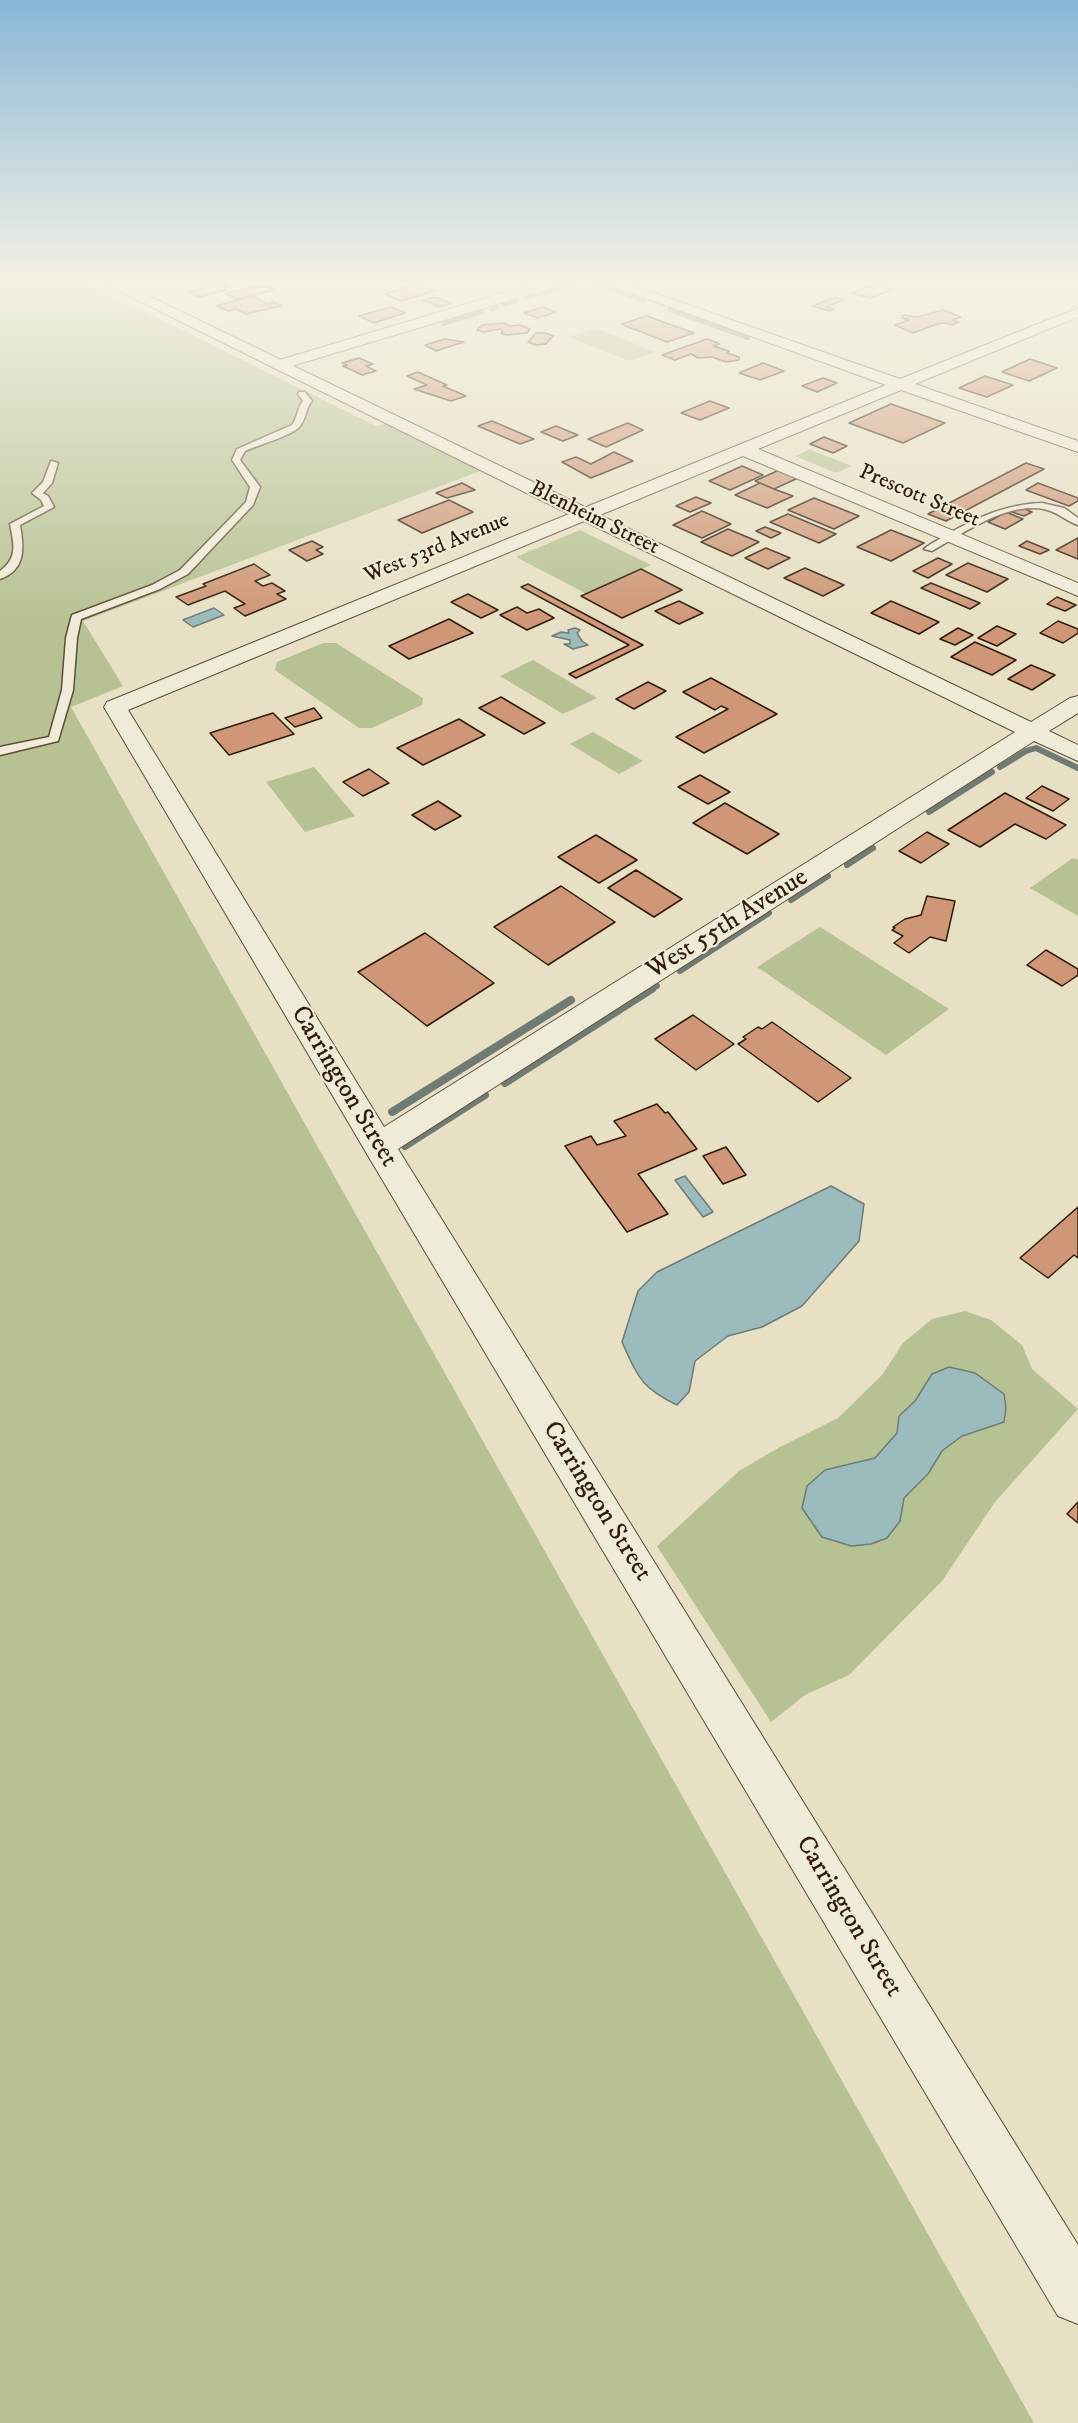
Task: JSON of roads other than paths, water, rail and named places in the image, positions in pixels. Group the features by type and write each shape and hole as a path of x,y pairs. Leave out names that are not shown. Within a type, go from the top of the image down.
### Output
{"street":[{"name":"Blenheim Street","path":"343,396 1078,754"},
{"name":"West 53rd Avenue","path":"115,707 870,396"},
{"path":"929,396 1078,447"},
{"name":"Prescott Street","path":"741,449 1078,590"},
{"name":"West 55th Avenue","path":"378,1146 1078,703"},
{"name":"Carrington Street","path":"115,707 378,1146 1078,2296"}],"lane":[{"path":"0,751 54,739 62,717 70,675 69,636 76,617 156,587 184,572 197,561 250,503 255,487 236,460 241,449 295,427 302,418 303,406 308,401 304,396"},
{"path":"0,576 14,567 21,554 15,524 49,507 45,498 37,493 47,483 54,463"},
{"path":"929,549 1003,511 1019,506 1051,508 1078,522"}],"water":[{"path":"214,608 224,615 193,627 183,620"},
{"path":"575,628 580,630 577,633 588,645 573,649 564,644 570,644 570,640 552,636 561,632 569,633 568,630"},
{"path":"685,1176 713,1212 703,1217 675,1180"},
{"path":"831,1186 864,1204 859,1241 802,1306 762,1327 728,1336 695,1361 689,1392 677,1405 648,1387 637,1373 622,1342 638,1291 657,1272"},
{"path":"949,1367 975,1373 1004,1394 1006,1408 1004,1422 962,1436 942,1451 928,1474 904,1498 900,1521 887,1538 871,1544 851,1546 822,1537 802,1508 807,1486 825,1470 875,1458 897,1433 899,1416 915,1401 932,1374"}],"waterway":[{"path":"1000,767 1026,751 1036,748 1078,768"},
{"path":"929,812 992,772"},
{"path":"847,865 873,848"},
{"path":"791,900 828,876"},
{"path":"680,971 769,913"},
{"path":"650,990 657,986"},
{"path":"505,1083 652,989"},
{"path":"392,1112 571,1000"},
{"path":"405,1146 485,1095"}]}
